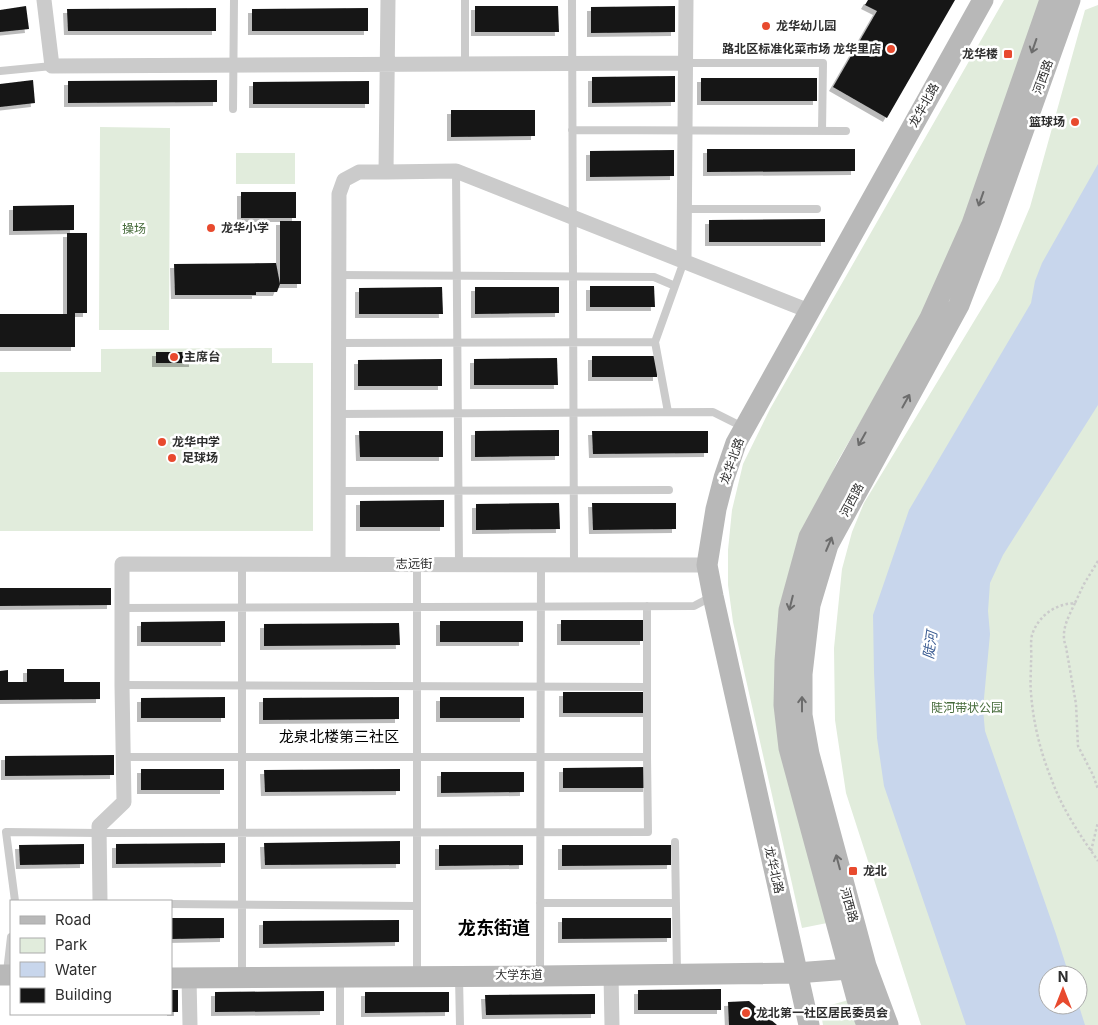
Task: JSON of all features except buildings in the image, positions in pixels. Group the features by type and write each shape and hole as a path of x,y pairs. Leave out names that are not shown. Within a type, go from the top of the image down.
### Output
{"main road":[{"name":"龙华北路","path":"809,1025 707,565 716,509 736,443 983,0"},
{"name":"河西路","path":"888,1025 857,967 789,748 784,704 784,661 790,610 809,536 930,318 972,224 1050,0"},
{"name":"河西路","path":"867,1025 857,1000 857,967 802,715 802,674 810,605 828,545 959,305 1070,0"},
{"name":"大学东道","path":"180,978 796,973 857,967"}],"street":[{"path":"44,0 52,66 686,63"},
{"path":"386,172 388,0"},
{"path":"684,261 686,0"},
{"path":"338,564 339,194 344,180 358,172 456,172 809,311"},
{"name":"志远街","path":"122,608 122,564 707,565"},
{"path":"100,900 99,826 124,802 122,608"},
{"path":"611,975 612,1025"},
{"path":"180,978 190,1025"}],"lane":[{"path":"233,109 234,0"},
{"path":"465,0 465,64"},
{"path":"572,0 574,565"},
{"path":"686,63 823,63 822,131"},
{"path":"0,71 52,66"},
{"path":"572,130 846,131"},
{"path":"456,172 459,564"},
{"path":"684,209 817,209"},
{"path":"668,412 655,342 684,261"},
{"path":"339,275 654,277 676,286"},
{"path":"339,343 655,342"},
{"path":"339,414 713,412 745,427"},
{"path":"338,491 669,490"},
{"path":"242,564 242,977"},
{"path":"417,976 418,564"},
{"path":"540,976 541,565"},
{"path":"122,608 694,606 713,596"},
{"path":"15,900 6,832 99,834 648,832 647,606"},
{"path":"122,685 647,687"},
{"path":"124,757 647,757"},
{"path":"675,842 677,974"},
{"path":"540,903 676,903"},
{"path":"172,904 417,906"},
{"path":"6,975 10,945"},
{"path":"459,975 460,1025"},
{"path":"340,977 340,1025"}],"path":[{"path":"1098,561 1084,584 1064,629 1064,641 1076,704 1078,746 1098,789"},
{"path":"1075,602 1065,603 1047,612 1032,636 1031,692 1041,750 1051,779 1064,808 1098,861"},
{"path":"1091,851 1098,822"}],"green space":[{"path":"1004,0 1043,0 973,210 934,296 837,462 792,565 832,922 802,928 733,622 728,585 728,550 732,510 743,464 770,409"},
{"name":"陡河带状公园","path":"1098,5 1098,1025 921,1025 846,793 835,720 834,648 842,569 852,532 864,503 999,280 1030,207 1085,10"},
{"name":"操场","path":"100,127 170,128 169,330 99,330"},
{"path":"236,153 295,153 295,184 236,184"},
{"path":"272,348 272,363 313,363 313,531 0,531 0,372 101,372 101,349"},
{"path":"852,999 868,1025 823,1025 820,1008"}],"water":[{"name":"陡河","path":"1098,164 1098,405 1003,555 990,583 988,611 990,634 983,709 985,731 1066,965 1038,965 1038,1015 1082,1015 1085,1025 966,1025 884,786 877,738 873,615 909,510 1031,303 1035,281 1042,263"}],"place":[{"name":"龙华幼儿园","path":"766,26"},
{"name":"路北区标准化菜市场 龙华里店","path":"891,49"},
{"name":"龙华楼","path":"1008,54"},
{"name":"篮球场","path":"1075,122"},
{"name":"龙华小学","path":"211,228"},
{"name":"主席台","path":"174,357"},
{"name":"龙华中学","path":"162,442"},
{"name":"足球场","path":"172,458"},
{"name":"龙北","path":"853,871"},
{"name":"龙北第一社区居民委员会","path":"746,1013"}],"district":[{"name":"龙泉北楼第三社区","path":"339,737"},
{"name":"龙东街道","path":"494,928"}]}
